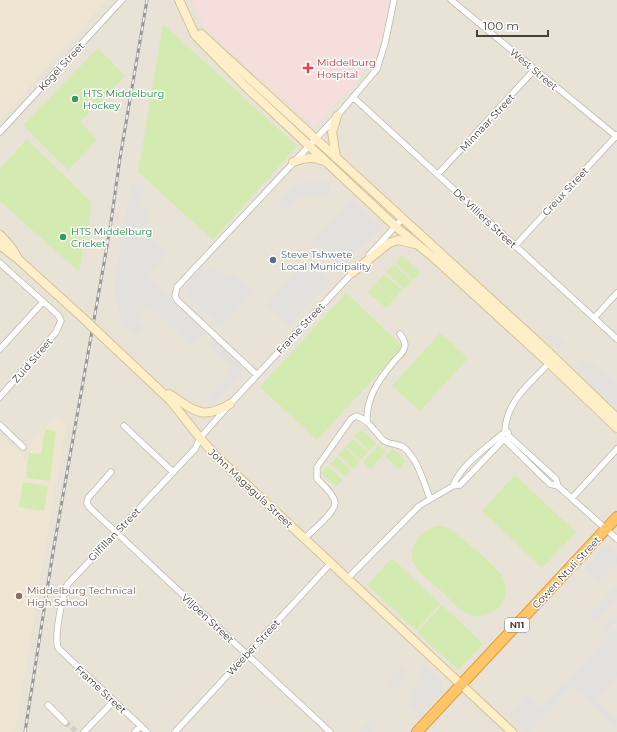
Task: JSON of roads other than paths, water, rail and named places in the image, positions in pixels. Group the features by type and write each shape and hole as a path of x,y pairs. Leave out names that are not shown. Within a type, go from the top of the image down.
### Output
{"highway":[{"name":"Cowen Ntuli Street","path":"417,732 463,687 613,531 617,517"},
{"name":"Cowen Ntuli Street","path":"426,732 463,687"}],"main road":[{"path":"179,0 185,17 195,35 204,45 396,227 419,246"},
{"path":"192,28 402,219 436,254 490,305 617,418"},
{"path":"336,116 332,132 336,159"},
{"path":"293,162 308,158 316,158 328,163"},
{"name":"John Magagula Street","path":"0,235 12,247 19,260 157,386 183,415 200,438 512,732"},
{"path":"352,273 395,240 402,240 436,254"},
{"path":"0,245 19,260"},
{"path":"552,361 617,428"},
{"path":"157,386 191,408 202,413 212,413 230,404"}],"street":[{"name":"Kogel Street","path":"0,132 122,0"},
{"path":"257,375 177,300 175,293 179,284 336,116 379,65 394,0"},
{"name":"West Street","path":"451,0 617,136"},
{"name":"Minnaar Street","path":"438,174 535,69"},
{"name":"De Villiers Street","path":"353,97 617,339"},
{"name":"Creux Street","path":"515,246 617,136"},
{"name":"Frame Street","path":"200,438 402,219"},
{"path":"0,264 43,302 0,349"},
{"path":"594,318 617,293"},
{"name":"Zuid Street","path":"0,397 56,332 61,321 58,314 43,302"},
{"path":"367,421 367,405 371,396 382,377 404,350 404,340 400,334"},
{"path":"348,578 379,545 420,506 430,498 452,486 460,485 505,437 508,409 515,399 552,361"},
{"path":"305,538 331,512 335,501 317,479 317,467 351,419 356,416 367,421 385,441 399,445 410,455 414,460 430,498"},
{"path":"0,425 23,447"},
{"path":"124,426 173,472"},
{"path":"505,437 532,456 556,479 558,486"},
{"path":"505,437 550,484 558,486 613,531"},
{"name":"Gilfillan Street","path":"57,644 63,595 67,585 195,449 200,438"},
{"path":"572,498 617,449"},
{"path":"527,461 532,456"},
{"name":"Viljoen Street","path":"111,472 90,495 87,503 116,533 330,732"},
{"name":"Weeber Street","path":"175,732 331,563"},
{"name":"Frame Street","path":"57,644 62,653 147,732"},
{"path":"84,732 114,701"},
{"path":"48,705 65,722"},
{"path":"135,732 141,726"}],"tunnel":[{"path":"65,722 77,732"}],"railway":[{"path":"25,732 53,552 110,229 120,158 147,0"}],"place":[{"name":"Middelburg Hospital","path":"308,68"},
{"name":"HTS Middelburg Hockey","path":"75,99"},
{"name":"HTS Middelburg Cricket","path":"63,237"},
{"name":"Steve Tshwete Local Municipality","path":"273,260"},
{"name":"Middelburg Technical High School","path":"19,596"}]}
